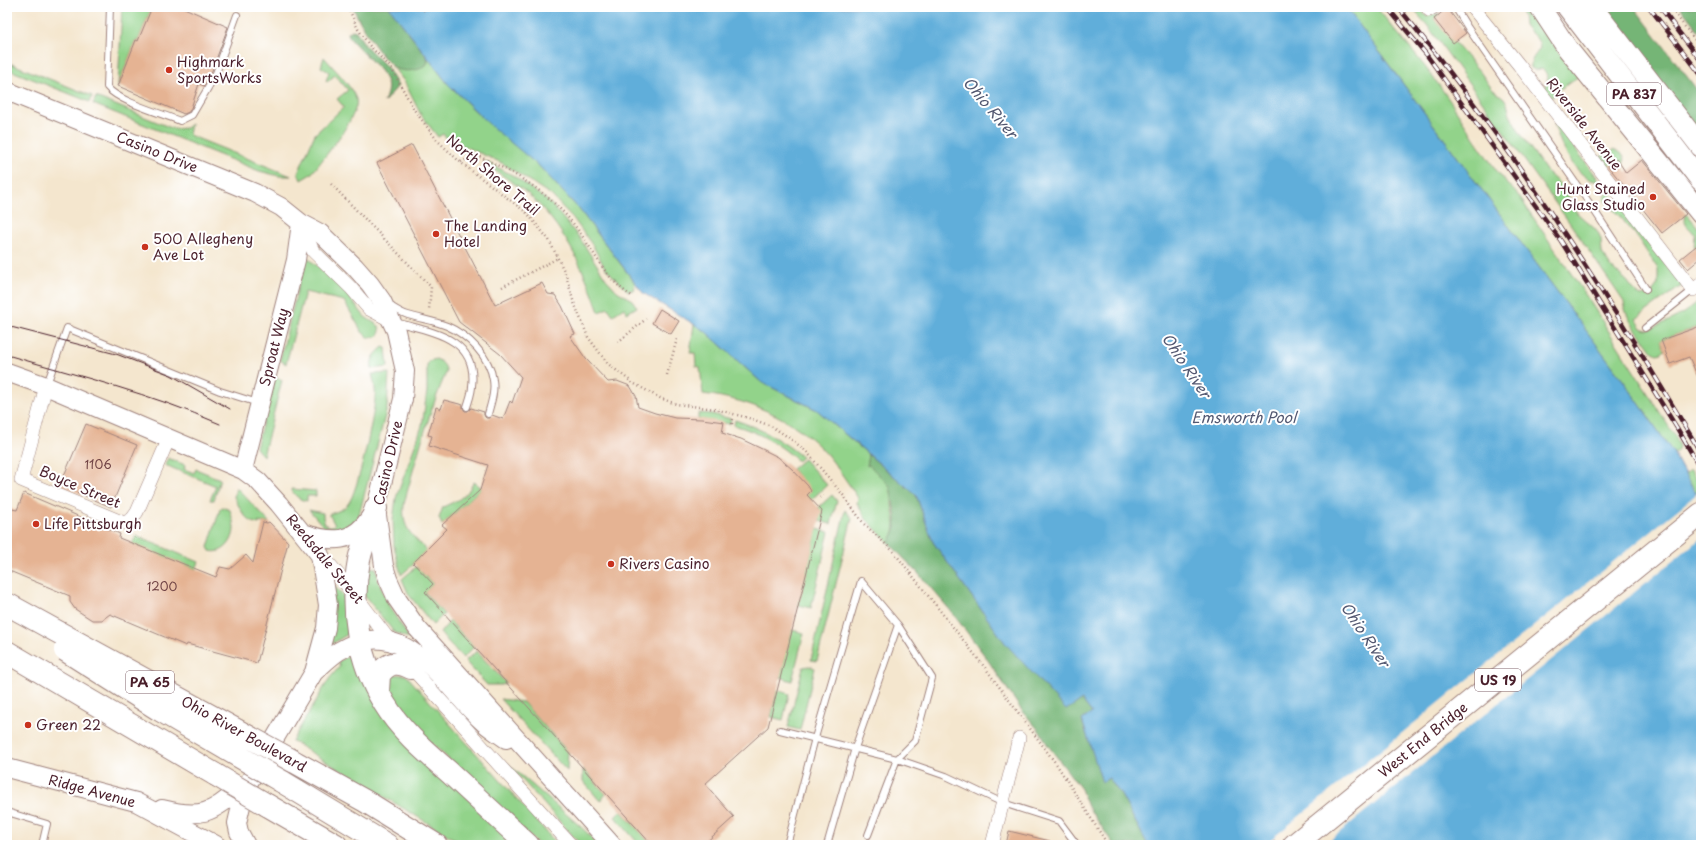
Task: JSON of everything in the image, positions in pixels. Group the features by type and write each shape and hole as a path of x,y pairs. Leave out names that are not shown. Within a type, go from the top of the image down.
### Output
{"highway":[{"path":"376,508 362,550 355,595 355,610 363,656 378,691 384,702 405,730 528,845"},
{"name":"West End Bridge","path":"1294,845 1701,514"},
{"name":"Ohio River Boulevard","path":"7,604 365,801 436,845"},
{"path":"7,612 140,698 387,845"},
{"path":"11,655 336,845"},
{"path":"378,691 378,675 388,665 400,663 411,668"},
{"path":"267,805 319,845"}],"main road":[{"path":"1540,7 1567,48 1701,214"},
{"name":"PA 837","path":"1567,7 1701,181"},
{"path":"1592,7 1701,147"},
{"name":"Casino Drive","path":"7,91 255,193 280,207 301,223 320,233 370,284 382,301 392,322 399,341 405,371 404,399 376,508 382,553 388,579 397,599 428,641 543,768"},
{"name":"Sproat Way","path":"243,470 296,260 301,223"},
{"name":"Reedsdale Street","path":"7,372 46,386 243,470 258,481 303,533 320,556"},
{"path":"303,533 325,539 345,539 360,530 366,524 376,508"},
{"path":"246,845 239,832 237,824 249,782 314,672 326,628 328,605 320,556"},
{"path":"314,672 338,651 360,641 379,639 408,648 426,661 482,721 543,768 612,845"},
{"name":"Ridge Avenue","path":"7,768 136,802 216,845"},
{"path":"136,802 185,814 197,814 214,808 249,782"}],"street":[{"name":"Riverside Avenue","path":"1472,7 1697,287"},
{"name":"Casino Drive","path":"301,223 313,251 351,288 369,309 392,322"},
{"name":"Boyce Street","path":"46,386 21,480 124,523 132,519 137,512 168,438"},
{"name":"Reedsdale Street","path":"320,556 328,561 411,668 571,845"},
{"path":"992,845 1019,738"}],"lane":[{"path":"110,7 107,87 112,93 126,100 180,121 192,115 215,76 237,15"},
{"path":"1455,7 1590,204 1646,289"},
{"path":"1645,328 1697,287"},
{"path":"382,301 407,315 447,326 466,337 477,348 491,371 493,382 493,394 488,414"},
{"path":"392,322 442,335 458,344 466,354 471,366 472,386 467,407"},
{"path":"46,386 66,328 220,390 259,404"},
{"path":"787,845 815,738 861,581 898,625 932,678 915,741 897,759 868,835"},
{"path":"827,845 855,748 898,625"},
{"path":"780,730 897,759 946,776 1003,803 1059,821 1077,845"},
{"path":"7,812 47,824 42,845"}],"path":[{"name":"North Shore Trail","path":"348,7 358,29 369,45 391,68 415,111 428,130 460,162 527,213 549,240 566,275 573,300 588,337 601,356 633,383 665,400 676,404 735,414 771,426 806,451 864,524 893,551 986,669 1057,765 1108,845"},
{"path":"421,7 425,11"},
{"path":"1670,7 1701,48"},
{"path":"460,162 474,156 480,157 516,174 539,190 574,225 611,280 632,296"},
{"path":"332,184 432,287 429,310"},
{"path":"502,287 558,258"},
{"path":"618,342 646,319"},
{"path":"667,374 677,339"},
{"path":"732,424 733,419"},
{"path":"820,498 823,495"}],"green space":[{"path":"122,7 152,7 138,41 136,40 118,86"},
{"path":"353,7 389,7 427,57 428,62 424,67 411,71 397,69 385,59 379,51 360,22"},
{"path":"1346,7 1376,7 1451,102 1487,157 1518,195 1589,300 1676,438 1679,447 1674,454 1625,383"},
{"path":"1411,7 1423,7 1423,13 1427,16 1440,13 1434,19 1481,73 1492,89 1504,98 1510,115 1522,136 1547,172 1564,188 1577,213 1599,234 1602,253 1611,267 1627,281 1637,294 1641,296 1652,292 1658,284 1658,269 1635,234 1604,199 1608,191 1683,285 1636,319 1642,328 1647,330 1676,317 1689,309 1701,298 1701,326 1661,340 1665,350 1662,353 1657,354 1652,351 1627,315 1624,302 1569,222 1427,25"},
{"path":"1519,7 1531,7 1553,43 1579,76 1555,93 1552,98 1545,90 1548,76 1542,69 1535,70 1531,68 1532,60 1540,48 1536,38 1524,25 1523,16"},
{"path":"1596,7 1634,7 1701,95 1701,141"},
{"path":"1680,7 1701,7 1701,34"},
{"path":"352,30 356,31 365,45 387,67 398,86 384,102 388,88 385,78 349,37 348,33"},
{"path":"324,57 342,77 354,94 356,105 348,124 335,144 311,174 301,180 298,173 315,134 344,107 337,99 348,90 335,75 327,82 326,81 329,72 321,67"},
{"path":"427,57 448,84 473,109 540,167 579,209 635,283 633,290 628,291 605,268 593,246 573,218 551,195 502,163 457,143 454,142 452,144 443,134 438,137 421,115 404,81 392,66 398,69 424,67 428,62"},
{"path":"7,62 92,96 90,102 7,69"},
{"path":"96,97 174,129 186,128 191,124 189,135 291,176 279,176 259,171 93,104"},
{"path":"1554,121 1600,181 1592,180 1584,176 1576,168 1564,149"},
{"path":"1614,149 1621,153 1625,159 1622,167 1617,160 1607,167 1600,157 1604,155 1608,156"},
{"path":"485,161 514,176 550,203 579,237 606,279 617,291 632,300 637,307 627,313 624,308 613,315 608,308 599,312 579,263 551,219 540,205 527,193 484,163"},
{"path":"1687,214 1701,231 1701,242 1694,248 1695,235 1686,225 1684,216"},
{"path":"308,258 337,283 365,317 379,326 380,332 377,337 369,338 362,332 344,301 305,292 286,364 280,360 305,259"},
{"path":"694,324 705,331 761,382 817,410 869,455 868,465 882,477 891,489 895,527 889,543 866,519 857,503 858,498 833,462 807,435 791,424 758,407 740,401 703,394 700,367 696,366 695,353 690,353"},
{"path":"383,347 386,348 388,367 372,369 374,357"},
{"path":"436,359 444,364 446,373 427,425 404,507 404,517 407,527 412,535 426,550 413,563 414,564 401,575 394,546 393,520 396,498 422,426 427,391 427,365 429,361"},
{"path":"389,373 387,408 359,515 356,520 344,527 324,527 309,510 323,513 325,524 332,526 335,525 329,514 337,512 348,504 352,497 361,470 372,421 375,386 372,374"},
{"path":"275,377 282,380 263,456 256,448"},
{"path":"698,413 712,414 731,419 730,424 698,419"},
{"path":"735,420 770,435 787,445 802,457 798,461 784,449 768,439 752,431 734,425"},
{"path":"869,455 916,495 933,542 1005,643 1082,700 1092,713 1082,721 1103,781 1109,778 1121,795 1148,845 1114,845 1088,807 1081,789 1047,744 1042,734 1020,708 985,656 950,610 889,543 895,530 896,519 890,486 869,465 867,466"},
{"path":"168,458 185,465 184,469 194,473 196,469 220,479 214,500 210,500 216,486 165,465"},
{"path":"804,459 827,485 811,500 805,493 811,491 792,469"},
{"path":"1691,470 1701,486 1701,491 1696,494 1685,474"},
{"path":"474,482 482,488 442,525 439,518 443,507 458,500 467,493"},
{"path":"236,487 269,522 259,522 259,524 254,523 246,517 234,497"},
{"path":"291,489 316,491 316,496 307,496 307,501 302,500 294,494"},
{"path":"832,495 837,501 831,524 819,521 819,507"},
{"path":"222,507 230,510 234,523 234,533 230,542 223,549 215,552 210,551 208,547 220,509"},
{"path":"845,510 852,518 817,661 811,660"},
{"path":"817,529 829,532 811,608 798,605"},
{"path":"136,536 199,562 196,569 132,544"},
{"path":"365,567 376,568 378,580 390,608 410,639 394,632 364,595"},
{"path":"416,567 433,584 425,593 444,614 433,625 409,595 402,579"},
{"path":"333,585 345,598 348,634 330,645"},
{"path":"450,621 474,647 463,658 440,633"},
{"path":"792,630 804,633 792,681 780,677"},
{"path":"477,651 506,683 501,685 487,685 465,661"},
{"path":"352,653 518,845 464,845 292,741 329,679 340,666 338,662"},
{"path":"809,666 815,668 800,730 788,727 803,667"},
{"path":"388,674 406,675 558,845 539,845 416,728 389,695"},
{"path":"777,690 789,694 783,720 771,717"},
{"path":"500,699 523,702 568,752 567,771"},
{"path":"507,763 580,826 600,845 581,845"},
{"path":"583,769 606,794 600,801 583,781"},
{"path":"621,811 652,845 640,845 615,817"}],"water":[{"name":"Emsworth Pool","path":"389,7 1346,7 1625,383 1674,454 1701,504 1701,845 1148,845 1121,795 1109,778 1102,782 1082,720 1092,713 1082,700 1066,710 1005,643 933,542 916,495 817,410 761,382 705,331 643,293 579,209 540,167 491,126 448,84"}],"pier":[{"path":"1698,493 1701,500 1701,538 1324,845 1264,845"}],"building":[{"name":"Highmark SportsWorks","path":"152,7 182,7 228,27 210,76 204,86 199,84 189,112 184,114 118,86 136,40 138,41"},
{"path":"1447,8 1466,33 1453,43 1434,19"},
{"name":"Rivers Casino","path":"412,145 495,305 542,283 548,294 555,295 562,306 575,334 570,336 586,359 608,382 617,381 630,386 636,396 638,407 675,418 702,419 724,422 722,433 741,439 778,457 792,469 808,486 811,491 807,495 822,511 768,727 705,784 734,817 703,845 652,845 425,592 433,584 413,563 447,529 442,525 480,490 488,465 429,446 432,436 428,435 436,407 441,409 444,400 463,405 465,411 468,411 471,408 484,412 486,418 489,418 492,415 503,419 510,401 512,403 521,377 500,354 459,322 377,163"},
{"name":"Hunt Stained Glass Studio","path":"1617,159 1626,173 1642,160 1686,214 1662,233 1608,166"},
{"path":"1701,242 1701,258 1688,269 1680,259"},
{"path":"660,309 679,321 671,334 652,323"},
{"path":"1701,326 1701,384 1689,357 1670,364 1661,340"},
{"path":"86,424 137,445 111,507 60,485"},
{"path":"24,493 120,534 119,538 216,577 220,567 230,569 246,555 253,563 263,522 269,522 288,542 257,663 187,644 186,646 110,614 102,620 92,620 75,609 70,602 70,596 7,570 7,508 17,510"},
{"path":"1009,831 1050,841 1050,845 1006,845"}],"tram line":[{"path":"7,326 116,354 171,375 230,409"},
{"path":"7,355 142,395 194,413 220,424"}],"railway":[{"path":"1387,7 1426,54 1561,241 1701,469"},
{"path":"1398,7 1481,114 1520,168 1595,280 1701,453"},
{"path":"1649,7 1701,75"},
{"path":"1660,7 1701,61"}],"place":[{"name":"Highmark SportsWorks","path":"169,70"},
{"name":"Hunt Stained Glass Studio","path":"1653,197"},
{"name":"The Landing Hotel","path":"436,234"},
{"name":"500 Allegheny Ave Lot","path":"145,247"},
{"name":"Life Pittsburgh","path":"36,524"},
{"name":"Rivers Casino","path":"611,564"},
{"name":"Green 22","path":"28,725"}],"water label":[{"name":"Ohio River","path":"990,108"},
{"name":"Ohio River","path":"1186,366"},
{"name":"Ohio River","path":"1365,635"}]}
